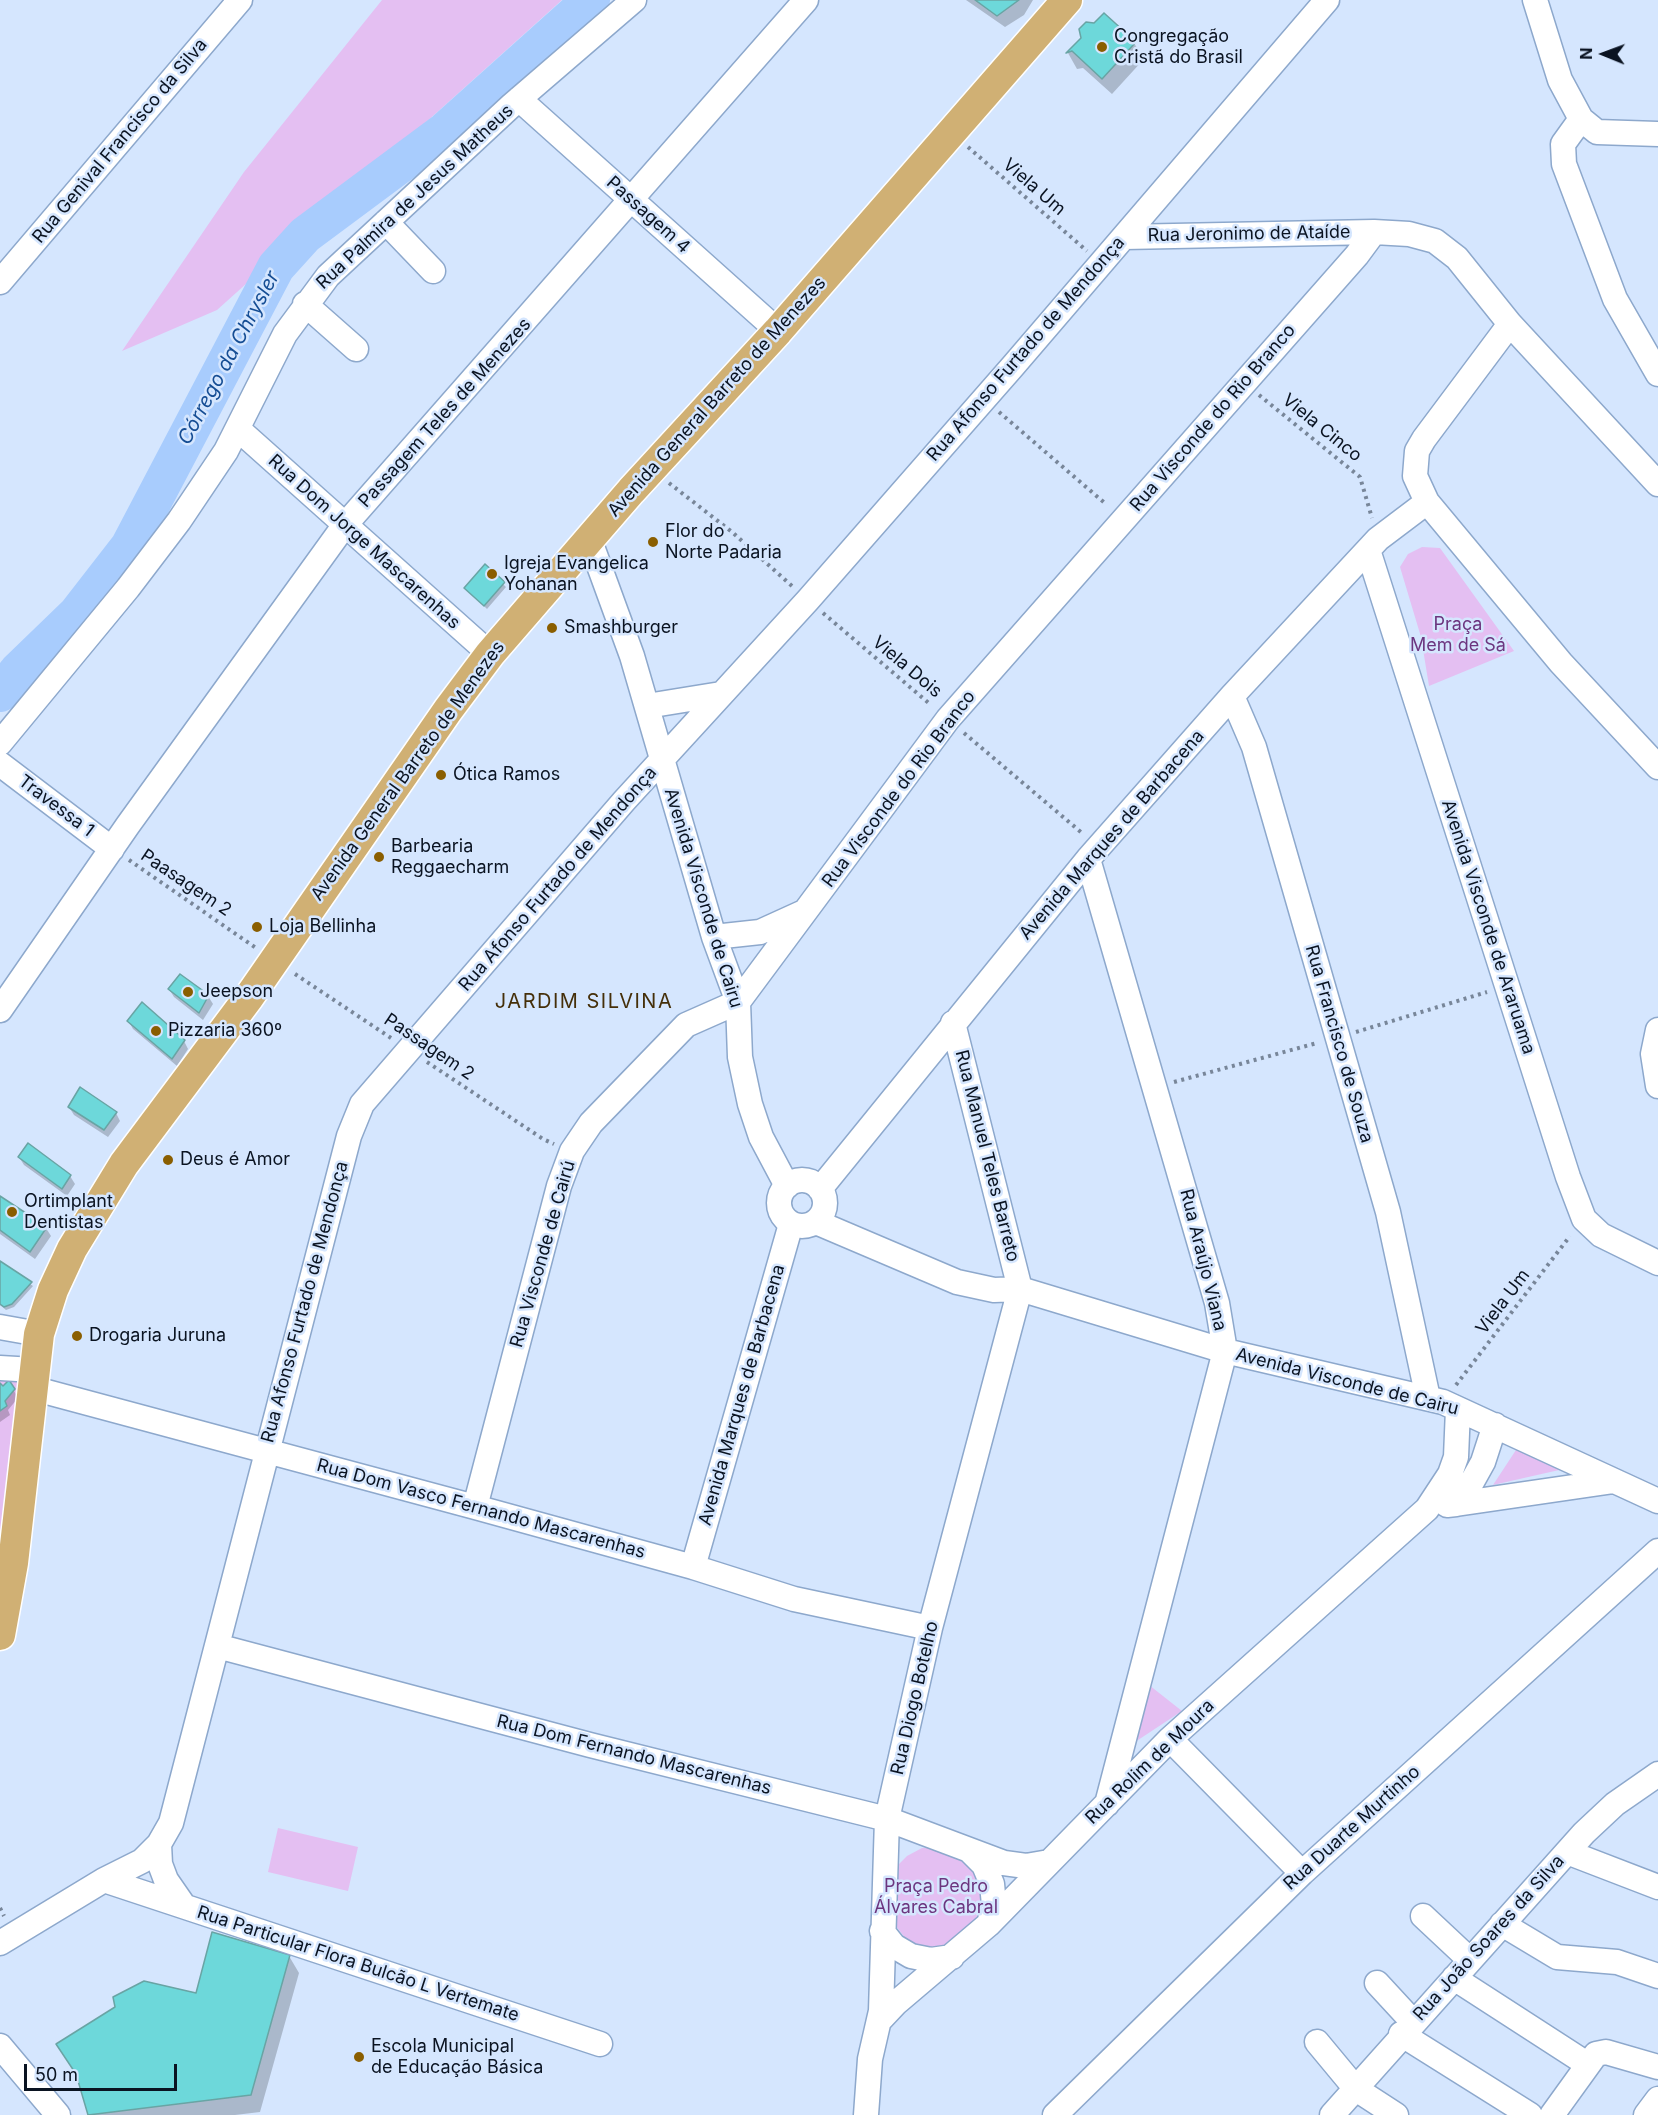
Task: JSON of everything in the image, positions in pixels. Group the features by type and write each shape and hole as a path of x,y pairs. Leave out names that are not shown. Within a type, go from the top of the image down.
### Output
{"main road":[{"name":"Avenida General Barreto de Menezes","path":"0,1635 13,1563 39,1334 53,1290 72,1249 124,1164 249,997 490,654 778,331 950,131 1067,0"}],"street":[{"name":"Rua Genival Francisco da Silva","path":"0,282 240,0"},
{"name":"Rua Palmira de Jesus Matheus","path":"0,743 128,588 179,521 238,429 285,334 305,304 328,276 519,99 634,0"},
{"name":"Passagem Teles de Menezes","path":"0,1010 112,849 344,526 806,0"},
{"name":"Rua Afonso Furtado de Mendonça","path":"0,1943 104,1880 142,1861 159,1844 171,1823 349,1136 362,1104 662,760 984,399 1327,0"},
{"path":"1535,0 1560,80 1581,119 1597,132 1658,134"},
{"name":"Passagem 4","path":"519,99 778,331"},
{"path":"1581,119 1563,144 1564,164 1615,299 1658,374"},
{"path":"386,222 433,271"},
{"name":"Rua Jeronimo de Ataíde","path":"1124,237 1374,232"},
{"path":"1374,232 1409,234 1435,240 1457,258 1510,324 1658,484"},
{"name":"Rua Visconde do Rio Branco","path":"738,1002 948,719 1357,255 1374,232"},
{"path":"305,304 356,349"},
{"path":"1510,324 1417,451 1415,476 1427,502 1561,663 1658,767"},
{"name":"Rua Dom Jorge Mascarenhas","path":"238,429 490,654"},
{"name":"Avenida Marques de Barbacena","path":"820,1189 1093,853 1232,696 1373,545 1427,502"},
{"name":"Avenida Visconde de Cairu","path":"590,541 632,656 714,937 738,1002 740,1057 750,1104 761,1137 787,1186"},
{"name":"Avenida Visconde de Araruama","path":"1373,545 1568,1178 1584,1219 1601,1235 1658,1263"},
{"path":"646,706 721,694"},
{"name":"Rua Francisco de Souza","path":"1232,696 1254,747 1443,1403"},
{"name":"Travessa 1","path":"0,764 112,849"},
{"name":"Rua Araújo Viana","path":"1093,853 1217,1303 1225,1351 1107,1804"},
{"name":"Rua Visconde do Rio Branco","path":"714,937 760,932 806,911"},
{"name":"Rua Visconde de Cairú","path":"475,1507 559,1186 572,1151 591,1123 686,1025 738,1002"},
{"name":"Rua Manuel Teles Barreto","path":"953,1023 1011,1289"},
{"path":"1658,1030 1653,1054 1658,1086"},
{"path":"808,1181 820,1189 824,1195 824,1210 816,1222 804,1227 791,1224 780,1209 780,1196 787,1186 794,1182 808,1181"},
{"name":"Avenida Visconde de Cairu","path":"816,1222 929,1270 969,1274 1011,1289 1225,1351 1443,1403 1658,1501"},
{"name":"Avenida Marques de Barbacena","path":"693,1567 791,1224"},
{"name":"Rua Diogo Botelho","path":"866,2115 870,2059 879,2021 887,1819 1011,1289"},
{"path":"0,1327 39,1334"},
{"name":"Rua Dom Vasco Fernando Mascarenhas","path":"0,1368 267,1450 693,1567 794,1599 930,1628"},
{"name":"Rua Rolim de Moura","path":"879,2021 896,2003 989,1924 1170,1739 1426,1509 1450,1474 1456,1457 1443,1403"},
{"path":"1456,1504 1468,1489 1483,1462 1495,1425"},
{"path":"1426,1509 1614,1481"},
{"name":"Rua Duarte Murtinho","path":"1055,2115 1302,1873 1658,1551"},
{"name":"Rua Dom Fernando Mascarenhas","path":"217,1646 590,1745 887,1819 1010,1864 1049,1862"},
{"path":"1170,1739 1302,1873"},
{"name":"Rua João Soares da Silva","path":"1332,2115 1407,2028 1567,1852 1616,1804 1654,1780"},
{"path":"884,1865 906,1845 921,1839 938,1838"},
{"name":"Rua Particular Flora Bulcão L Vertemate","path":"159,1844 160,1864 166,1880 184,1906"},
{"path":"970,1851 984,1865 992,1884 994,1905 989,1924"},
{"path":"1567,1852 1658,1887"},
{"name":"Rua Particular Flora Bulcão L Vertemate","path":"104,1880 600,2044"},
{"path":"1423,1916 1470,1959"},
{"path":"1502,1924 1557,1957 1617,1962 1658,1976"},
{"path":"882,1931 894,1946 911,1956 931,1960 952,1957"},
{"path":"1454,1978 1587,2064"},
{"path":"1377,1983 1407,2028 1530,2115"},
{"path":"1317,2042 1356,2089 1396,2115"},
{"path":"0,2046 58,2115"},
{"path":"1552,2115 1587,2064 1601,2052 1658,2067"},
{"path":"1647,2115 1658,2098"}],"path":[{"name":"Viela Um","path":"950,131 1101,263"},
{"name":"Viela Cinco","path":"1244,383 1360,477 1373,545"},
{"path":"984,399 1124,519"},
{"name":"Viela Dois","path":"652,470 732,532 807,600 948,719 1093,853"},
{"name":"Paasagem 2","path":"112,849 274,959"},
{"name":"Passagem 2","path":"274,959 543,1139 572,1151"},
{"name":"Viela Um","path":"1443,1403 1584,1219"}],"green space":[{"path":"382,0 562,0 217,310 122,351 244,172"},
{"name":"Praça Mem de Sá","path":"1422,547 1440,548 1514,651 1429,686 1421,637 1400,567 1408,554"},
{"path":"0,1373 25,1377 0,1579"},
{"path":"1516,1450 1568,1468 1493,1485"},
{"path":"1149,1685 1182,1711 1132,1744"},
{"path":"278,1828 358,1847 348,1891 268,1872"},
{"name":"Praça Pedro Álvares Cabral","path":"940,1847 971,1861 987,1893 978,1926 950,1947 933,1949 918,1946 906,1939 889,1917 894,1869 907,1856 922,1848"}],"building":[{"path":"975,0 1019,0 997,16"},
{"name":"Congregação Cristã do Brasil","path":"1104,13 1136,42 1102,79 1072,51 1066,53 1081,38 1079,29 1086,22 1094,23"},
{"path":"485,564 505,582 484,606 464,588"},
{"name":"Jeepson","path":"180,974 209,995 199,1013 168,989"},
{"name":"Pizzaria 360º","path":"142,1002 185,1040 172,1059 127,1021"},
{"path":"80,1087 117,1112 104,1130 68,1107"},
{"path":"28,1143 71,1175 62,1189 18,1157"},
{"name":"Ortimplant Dentistas","path":"0,1196 47,1227 30,1252 0,1230"},
{"path":"0,1261 32,1282 12,1304 4,1307 0,1304"},
{"path":"9,1380 15,1389 5,1401 7,1406 0,1411 0,1383 3,1386"},
{"path":"212,1932 290,1955 251,2095 88,2115 76,2074 56,2044 115,2007 113,1997 144,1981 196,1993"}],"waterway":[{"name":"Córrego da Chrysler","path":"0,693 18,671 77,614 129,547 276,267 305,235 445,131 591,0"}],"place":[{"name":"Congregação Cristã do Brasil","path":"1102,47"},
{"name":"Flor do Norte Padaria","path":"653,542"},
{"name":"Igreja Evangelica Yohanan","path":"492,574"},
{"name":"Smashburger","path":"552,628"},
{"name":"Ótica Ramos","path":"441,775"},
{"name":"Barbearia Reggaecharm","path":"379,857"},
{"name":"Loja Bellinha","path":"257,927"},
{"name":"Jeepson","path":"188,992"},
{"name":"Pizzaria 360º","path":"156,1031"},
{"name":"Deus é Amor","path":"168,1160"},
{"name":"Ortimplant Dentistas","path":"12,1212"},
{"name":"Drogaria Juruna","path":"77,1336"},
{"name":"Escola Municipal de Educação Básica","path":"359,2057"}],"district":[{"name":"JARDIM SILVINA","path":"584,1002"}]}
